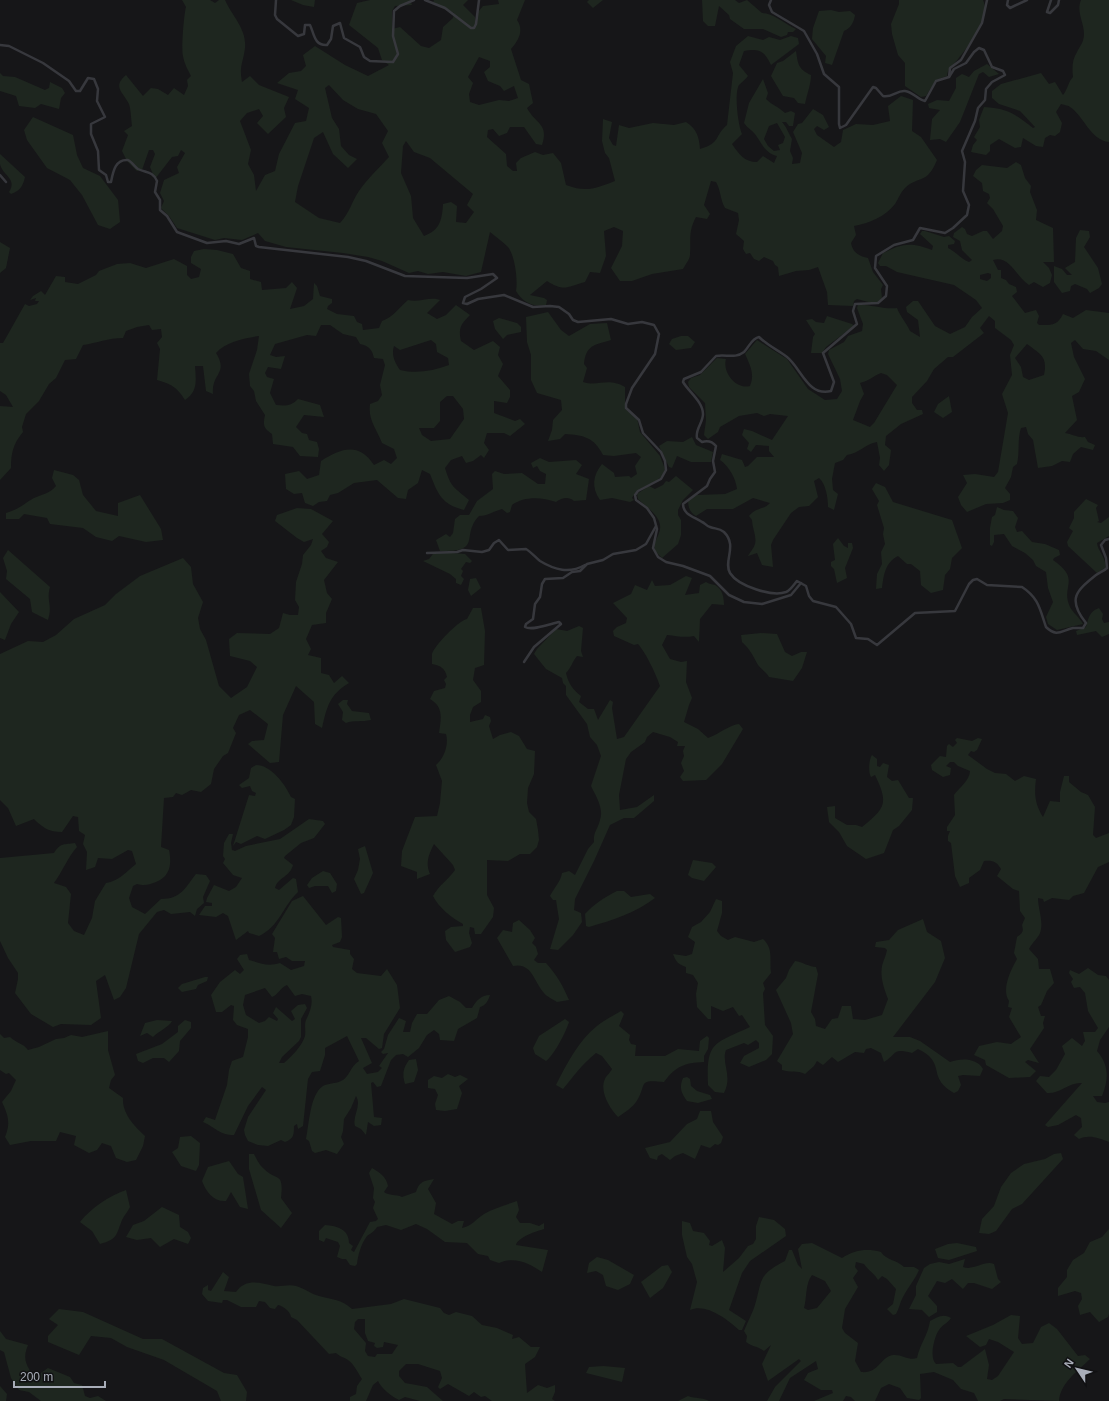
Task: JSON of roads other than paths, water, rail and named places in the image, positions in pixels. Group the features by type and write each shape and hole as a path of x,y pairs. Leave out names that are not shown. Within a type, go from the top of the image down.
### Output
{"street":[{"path":"276,0 275,15 277,19 298,36 303,35 304,27 307,24 311,27 317,41 320,44 327,45 331,39 333,26 340,23 344,38 360,47 367,60 388,63 393,62 398,54 393,36 394,11 400,6 414,0"},
{"path":"425,0 445,8 466,26 474,28 476,24 479,0"},
{"path":"771,0 769,5 772,12 804,31 817,54 824,74 839,87 840,128 846,125 873,88 886,97 903,90 914,94 925,101 936,81 949,77 954,69 966,63 979,48 984,50 992,67 1005,73 1004,77 992,82 986,90 985,100 978,108 975,121 962,151 965,162 963,190 969,205 969,210 961,222 949,231 940,232 920,228 913,240 894,245 876,256 875,268 887,286 886,296 878,303 855,304 853,312 857,324 823,353 834,382 831,391 821,391 810,386 788,357 771,347 760,337 754,339 744,352 733,356 716,356 701,372 684,379 683,382 702,407 703,415 697,431 697,438 702,442 713,442 716,446 713,461 716,472 710,479 707,486 683,504 684,508 693,518 708,526 718,529 727,536 730,548 729,572 748,587 753,590 781,593 789,590 797,581 806,586 809,596 813,601 839,609 851,624 856,638 868,639 877,645 915,613 955,610 969,584 973,580 978,579 987,585 1022,587 1040,606 1046,627 1052,632 1061,633 1074,628 1083,628 1086,625 1078,612 1076,601 1084,583 1091,580 1107,568 1106,558 1101,545 1105,540 1109,539"},
{"path":"949,77 950,68 961,60 982,23 987,0"},
{"path":"1008,0 1007,7 1010,8 1027,0"},
{"path":"1051,0 1047,9 1047,12 1050,13 1058,5 1059,0"},
{"path":"0,45 5,44 42,63 69,81 78,92 90,78 94,79 98,89 97,101 105,117 91,124 91,134 98,151 98,170 106,175 108,182 111,182 116,164 120,161 128,160 137,169 148,171 152,174 157,181 155,192 160,200 160,210 167,216 177,232 207,243 226,240 239,244 254,238 256,246 259,247 348,257 366,261 405,276 467,278 493,274 497,278 481,289 465,297 463,303 467,304 478,299 504,295 533,307 559,307 569,314 572,320 578,322 611,319 628,324 642,322 654,325 659,334 655,354 632,388 626,404 626,408 639,420 643,432 656,446 665,461 666,474 661,479 638,491 635,495 638,503 651,512 656,525 653,548 661,560 710,576 726,593 744,602 762,604 771,602 791,595 801,583"},
{"path":"0,175 6,182"},
{"path":"427,553 457,552 463,550 482,552 489,550 499,540 508,550 526,549 540,561 557,569 566,571 603,560 613,554 636,550 646,544 656,525"},
{"path":"524,662 534,647 561,624 559,622 528,629 525,627 526,624 533,619 535,604 541,594 542,581 547,578 563,578 572,572 580,570 588,564"}]}
